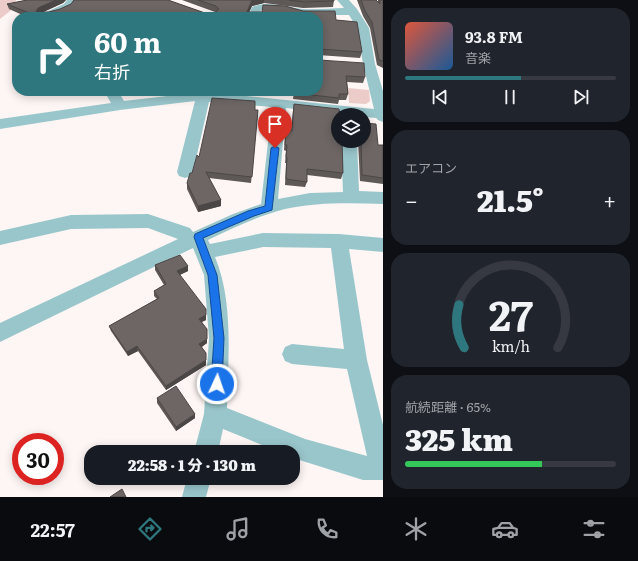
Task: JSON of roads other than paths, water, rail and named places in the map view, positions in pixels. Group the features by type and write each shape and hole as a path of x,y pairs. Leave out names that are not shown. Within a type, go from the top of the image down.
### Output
{"street":[{"path":"55,12 68,6 72,0"},
{"path":"344,0 353,11 363,28 372,50 369,64 382,115 371,114"},
{"path":"255,12 256,9 261,5 285,7 302,12 353,11"},
{"path":"355,62 369,64"},
{"path":"113,96 120,106"},
{"path":"0,124 120,106 193,97 203,98 218,96"},
{"path":"232,96 331,111"},
{"path":"185,172 203,98"},
{"path":"269,208 279,104"},
{"path":"349,148 351,197"},
{"path":"0,333 198,243 251,213 286,203 351,197 383,198"},
{"path":"0,238 71,222 148,222 184,233 198,243 213,275 219,338 215,414 208,445"},
{"path":"198,243 263,240 339,241 383,245"},
{"path":"215,414 305,451 363,468 382,468 356,360 339,241"},
{"path":"292,354 356,360"},
{"path":"194,497 197,485"}]}
